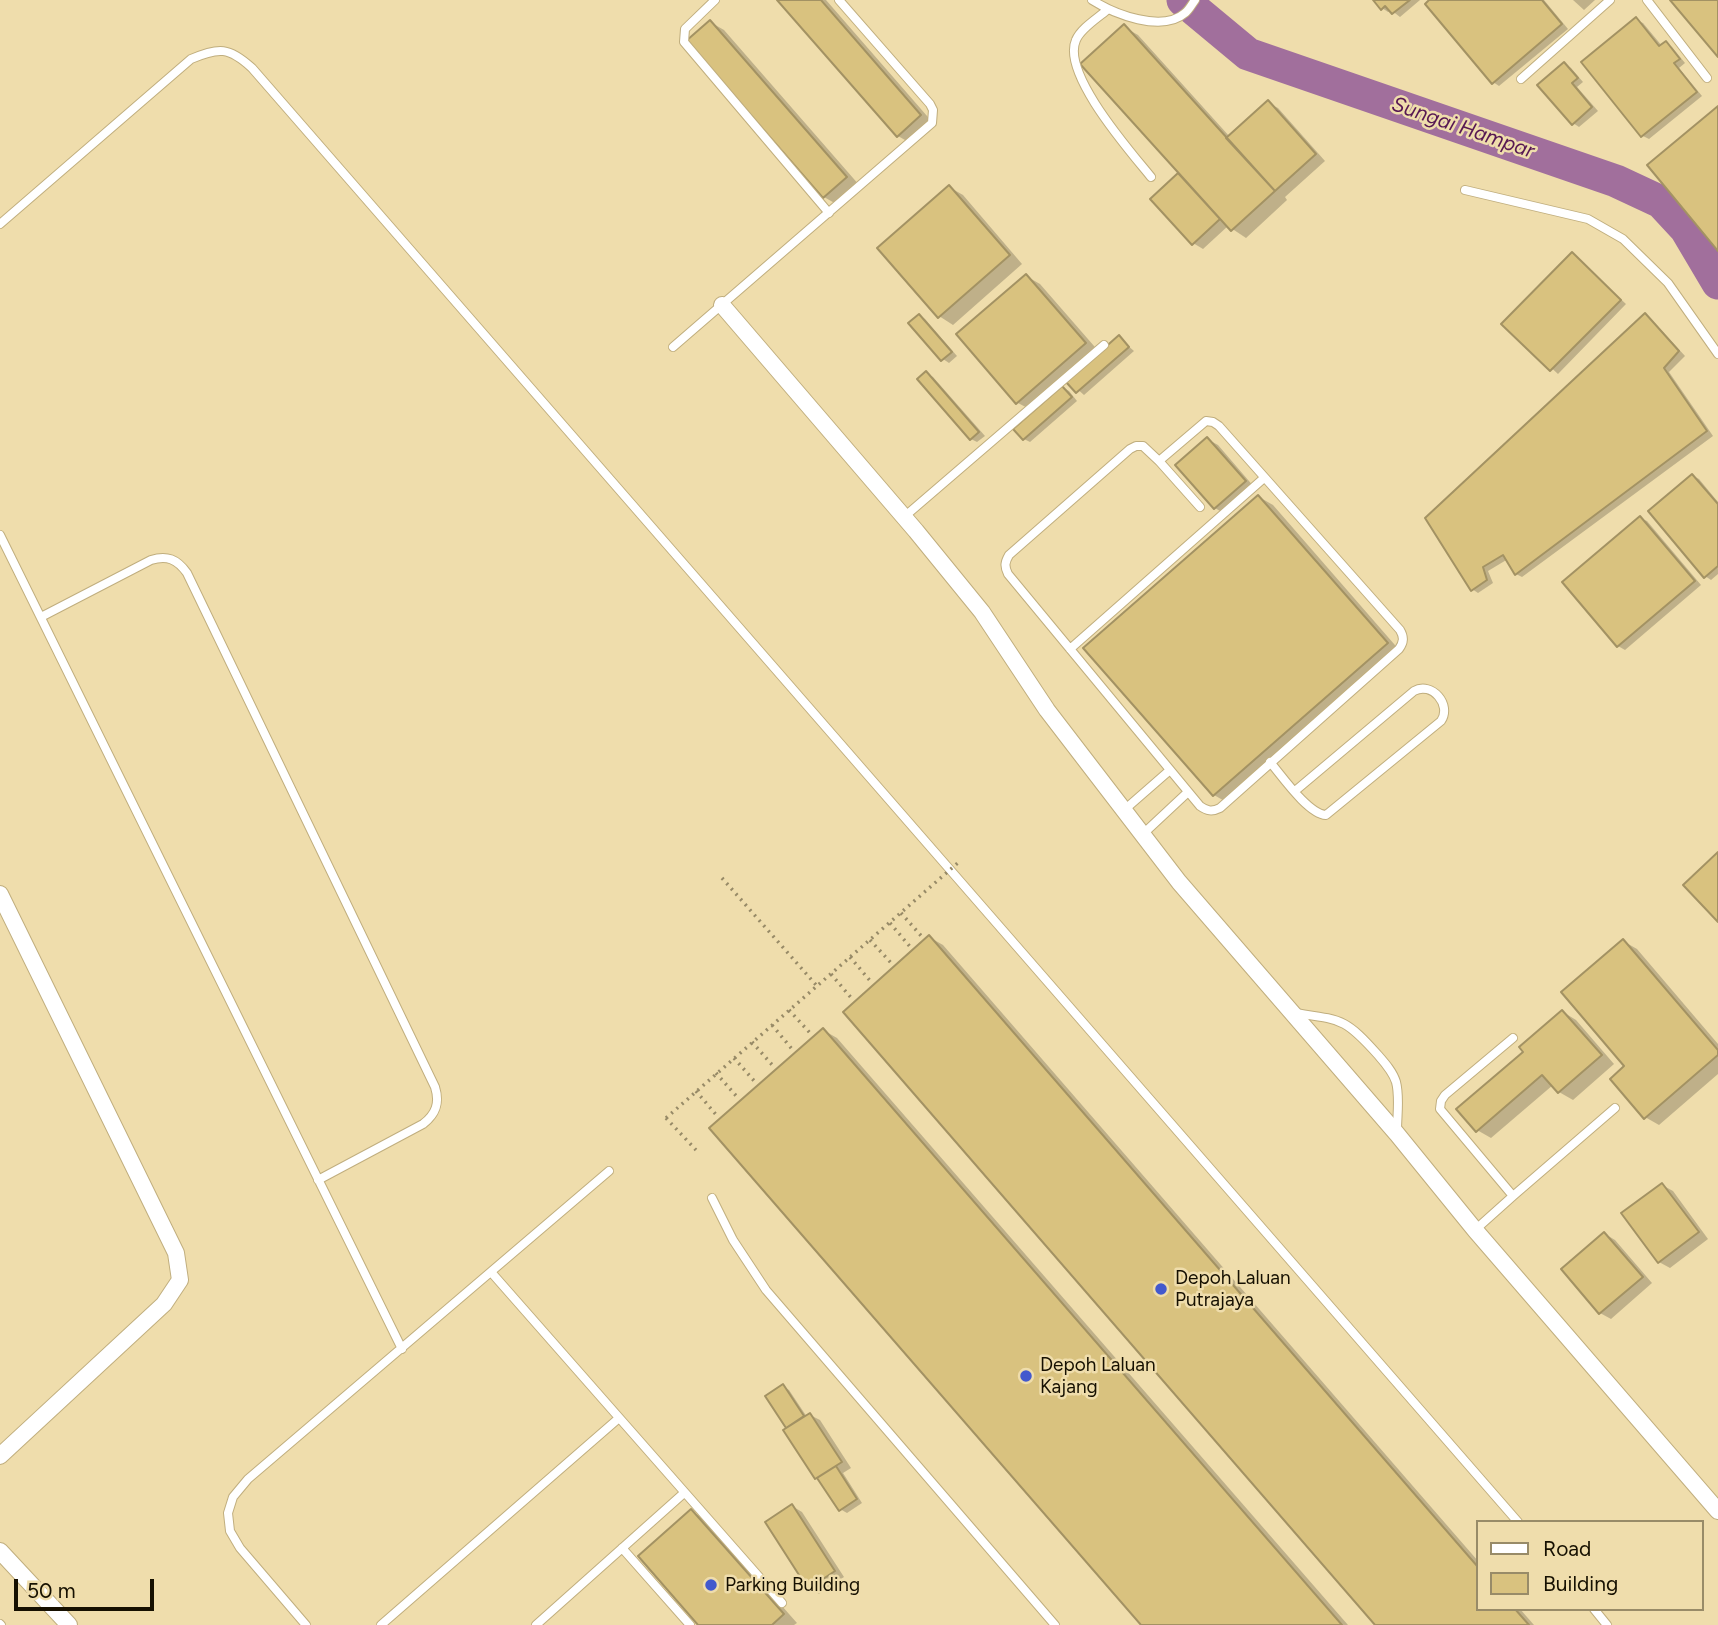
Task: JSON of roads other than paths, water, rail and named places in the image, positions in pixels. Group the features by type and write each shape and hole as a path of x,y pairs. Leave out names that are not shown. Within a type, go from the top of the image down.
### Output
{"street":[{"path":"722,305 982,612 1047,710 1179,881 1718,1511"},
{"path":"0,894 176,1253 180,1280 164,1304 0,1456"},
{"path":"0,1551 69,1625"}],"lane":[{"path":"715,0 685,29 684,41 829,213"},
{"path":"673,347 928,128 934,116 930,104 839,0"},
{"path":"1092,0 1107,10 1140,20 1162,22 1185,13 1195,0"},
{"path":"1521,79 1610,0"},
{"path":"1647,0 1707,78"},
{"path":"1107,10 1077,36 1073,47 1075,61 1099,112 1151,177"},
{"path":"0,224 191,59 208,52 223,50 239,56 289,110 1516,1520"},
{"path":"1465,190 1588,219 1623,239 1668,283 1718,354"},
{"path":"904,517 1104,345"},
{"path":"1159,461 1199,425 1206,421 1213,422 1404,636 1399,649 1220,808 1213,811 1200,806 1188,792 1008,574 1006,561 1136,446 1143,446 1159,461 1200,507"},
{"path":"1070,649 1264,478"},
{"path":"0,535 402,1349"},
{"path":"41,617 150,560 161,557 172,559 181,564 187,573 438,1097 437,1108 424,1124 318,1180"},
{"path":"1270,762 1295,791 1319,815 1326,815 1441,722 1445,715 1442,701 1427,688 1414,691 1295,791"},
{"path":"1123,811 1170,770"},
{"path":"1143,834 1188,792"},
{"path":"1292,1012 1335,1019 1347,1023 1358,1032 1396,1079 1397,1134"},
{"path":"1513,1038 1445,1095 1440,1109 1513,1196"},
{"path":"1475,1230 1615,1108"},
{"path":"306,1625 234,1540 228,1513 233,1497 248,1479 609,1171"},
{"path":"712,1198 733,1240 766,1290 1055,1625"},
{"path":"491,1272 782,1603"},
{"path":"381,1625 619,1418"},
{"path":"536,1625 684,1493"},
{"path":"622,1548 690,1625"},
{"path":"1596,1611 1607,1625"}],"waterway":[{"name":"Sungai Hampar","path":"1183,0 1248,54 1616,181 1661,202 1686,229 1718,283"}],"place":[{"name":"Depoh Laluan Putrajaya","path":"1161,1289"},
{"name":"Depoh Laluan Kajang","path":"1026,1376"},
{"name":"Parking Building","path":"711,1585"}]}
